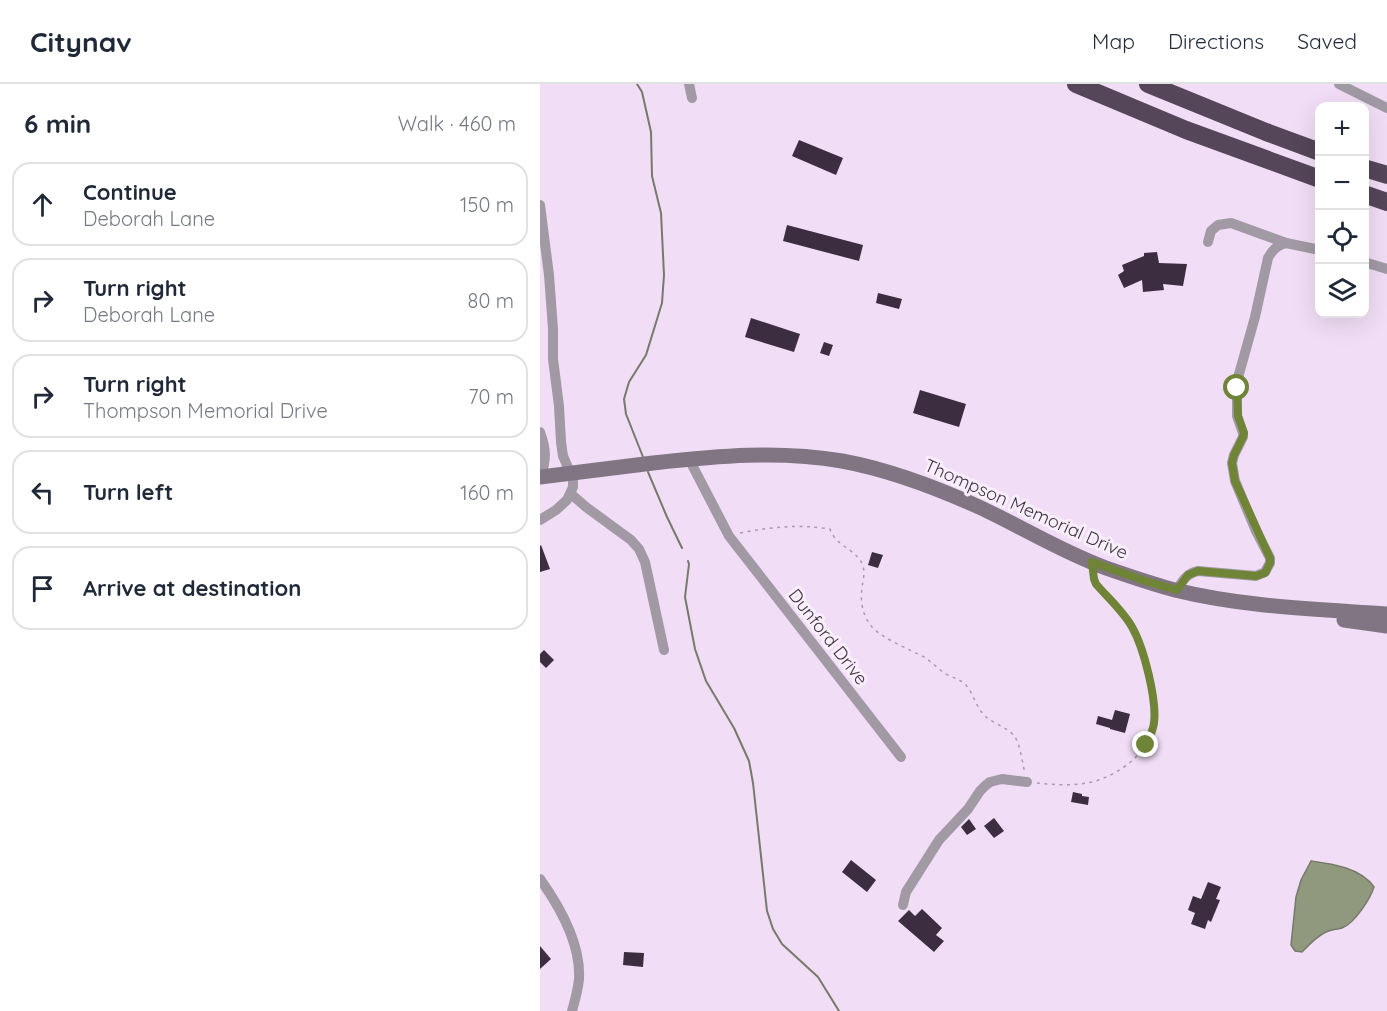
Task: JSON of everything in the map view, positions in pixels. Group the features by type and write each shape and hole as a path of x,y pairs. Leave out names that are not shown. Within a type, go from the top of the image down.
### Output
{"highway":[{"path":"1076,84 1186,130 1315,177"},
{"path":"1148,84 1315,150"},
{"path":"1369,169 1386,175"},
{"path":"1369,195 1387,202"}],"main road":[{"name":"Thompson Memorial Drive","path":"540,477 726,455 781,454 842,461 890,472 937,488 1092,562 1148,582 1177,590 1280,607 1387,614"},
{"name":"Thompson Memorial Drive","path":"1280,607 1304,614 1387,627"}],"street":[{"path":"689,84 692,98"},
{"path":"1339,84 1387,108"},
{"path":"540,205 549,275 553,359 560,406 561,442 573,487 567,500 540,520"},
{"path":"1208,242 1211,231 1218,225 1231,223 1286,243 1315,249"},
{"path":"1177,590 1183,579 1193,572 1256,576 1265,573 1270,563 1270,558 1235,481 1232,463 1244,433 1238,416 1237,388 1245,351 1256,317 1268,258 1276,246 1286,243"},
{"path":"1369,263 1387,269"},
{"path":"540,432 546,457 540,477"},
{"name":"Dunford Drive","path":"689,459 729,536 902,757"},
{"path":"571,494 631,540 639,549 645,562 664,650"},
{"path":"903,905 906,892 939,840 968,809 985,786 1002,779 1027,782"},
{"path":"540,879 563,917 576,951 579,978 572,1011"}],"path":[{"path":"729,536 779,526 813,526 830,529 838,543 858,557 863,567 861,600 872,627 963,682 986,717 1013,734 1017,740 1027,782 1048,784 1091,782 1113,773 1131,761 1146,745 1154,725 1154,705 1148,674 1133,628 1096,584 1092,562"}],"shaded area":[{"path":"1311,861 1354,871 1362,875 1374,887 1366,904 1352,921 1342,928 1321,935 1302,952 1295,951 1291,945 1296,897 1301,880"}],"building":[{"path":"799,140 843,158 836,175 792,156"},
{"path":"787,225 863,245 859,261 783,241"},
{"path":"1157,252 1159,263 1187,264 1183,286 1163,284 1164,290 1143,292 1142,280 1124,288 1118,275 1124,271 1122,265 1144,256 1144,253"},
{"path":"878,293 902,299 899,309 876,303"},
{"path":"751,318 800,334 794,352 745,337"},
{"path":"824,342 833,345 829,356 820,353"},
{"path":"920,390 966,404 959,427 913,413"},
{"path":"540,546 550,569 540,572"},
{"path":"872,552 883,555 878,568 868,565"},
{"path":"544,650 554,660 546,668 540,662 540,654"},
{"path":"1115,710 1130,714 1125,733 1096,724 1098,716 1112,720"},
{"path":"1073,792 1089,797 1088,805 1071,802"},
{"path":"994,818 1004,831 994,838 984,826"},
{"path":"969,819 976,829 967,835 961,827"},
{"path":"851,860 876,880 867,892 842,872"},
{"path":"1208,882 1221,887 1216,899 1220,900 1211,922 1208,920 1205,929 1191,924 1195,913 1188,910 1193,896 1201,899"},
{"path":"922,909 942,928 936,935 944,941 934,952 898,921 909,910 915,916"},
{"path":"540,946 551,959 540,969"},
{"path":"624,952 644,953 643,967 623,965"}],"waterway":[{"path":"637,84 642,92 651,132 652,176 661,213 664,275 662,303 646,355 629,382 624,399 626,414 643,457"},
{"path":"648,472 682,548"},
{"path":"688,561 685,597 695,649 706,681 734,728 749,761 767,911 773,929 782,944 818,977 839,1011"}],"route":[{"path":"1146,745 1154,725 1155,715 1143,656 1133,628 1096,584 1092,562 1177,590 1183,579 1198,571 1256,576 1265,573 1270,558 1256,531 1233,471 1234,455 1244,433 1238,416 1237,388"}]}
